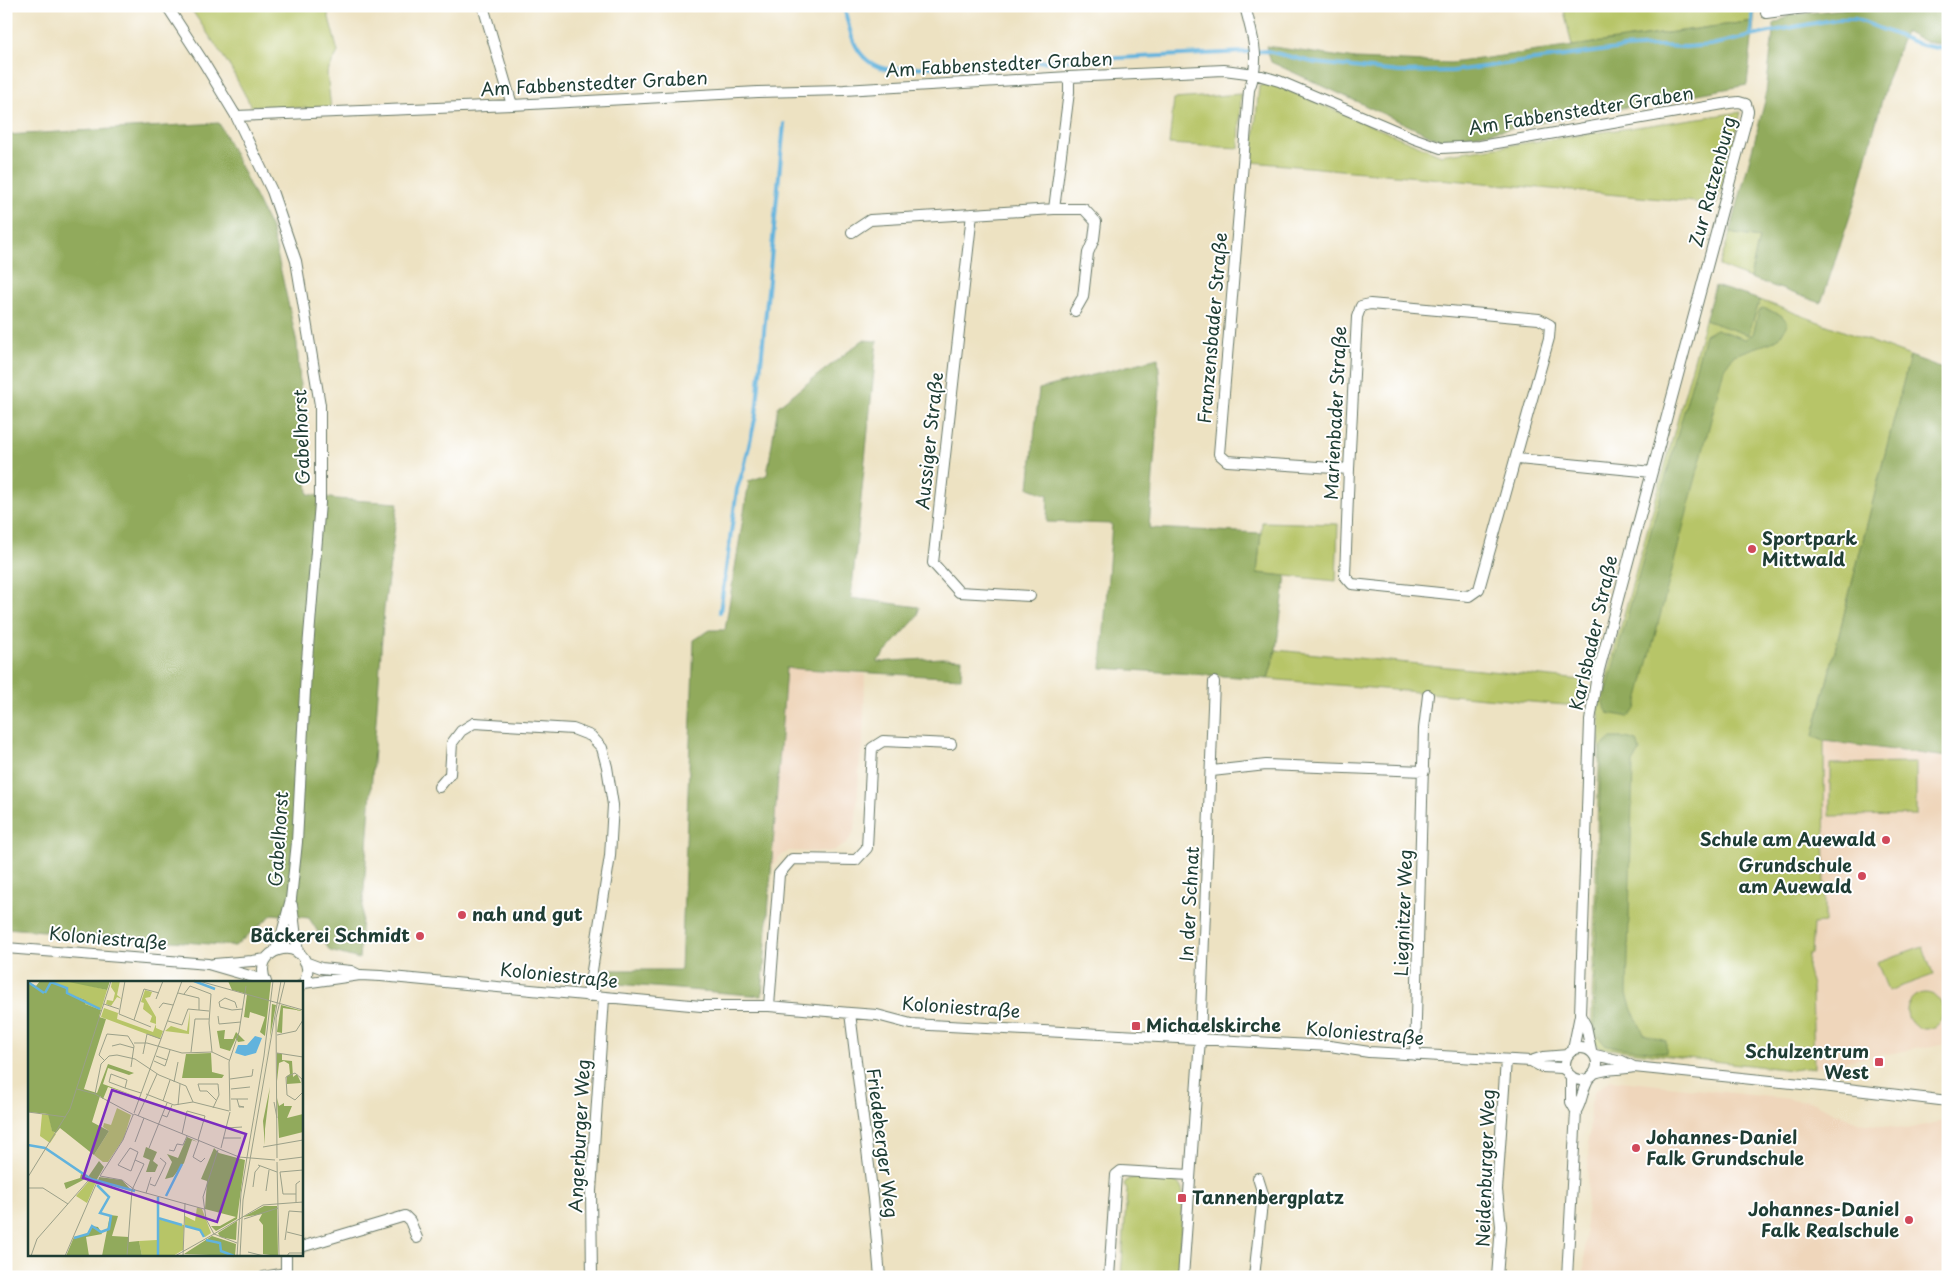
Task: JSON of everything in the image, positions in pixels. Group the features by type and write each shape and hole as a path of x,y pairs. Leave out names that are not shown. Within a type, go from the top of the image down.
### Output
{"street":[{"name":"Gabelhorst","path":"167,6 236,116 272,191 296,260 320,405 320,503 306,672 297,842 291,899 281,937 275,951"},
{"path":"483,6 512,105"},
{"path":"1245,6 1255,51 1255,74"},
{"path":"1766,10 1820,6"},
{"name":"Am Fabbenstedter Graben","path":"236,116 512,105 758,92 867,89 1224,70 1255,74 1278,80 1413,138 1441,148 1480,146 1729,103 1739,102 1746,104"},
{"name":"Franzensbader Straße","path":"1255,74 1249,90 1219,454 1227,461 1349,469"},
{"path":"1054,209 1069,92 1069,77"},
{"name":"Zur Ratzenburg","path":"1707,269 1746,121 1748,111 1746,104"},
{"path":"852,232 870,220 1054,209 1084,209 1096,222 1094,239 1088,253 1083,297 1075,311"},
{"name":"Aussiger Straße","path":"972,214 933,563 959,592 1030,596"},
{"name":"Karlsbader Straße","path":"1570,1052 1580,1015 1591,709 1596,681 1707,269"},
{"name":"Marienbader Straße","path":"1370,304 1539,319 1550,325 1549,338 1517,459 1479,589 1469,596 1352,584 1345,576 1358,317 1361,306 1370,304"},
{"path":"1517,459 1652,472"},
{"name":"In der Schnat","path":"1200,1039 1214,682"},
{"name":"Liegnitzer Weg","path":"1415,1055 1424,729 1428,695"},
{"path":"439,787 450,774 452,744 461,731 474,723 574,729 590,736 602,748 613,805 610,856 604,882 588,996"},
{"path":"769,1006 779,874 792,860 856,860 867,848 872,748 883,741 951,744"},
{"path":"1212,771 1266,765 1424,772"},
{"name":"Gabelhorst","path":"291,899 298,952"},
{"name":"Koloniestraße","path":"6,948 208,964 252,962 266,959"},
{"path":"265,981 263,968 266,959 275,951 284,949 298,952 306,962 307,970 302,985"},
{"name":"Koloniestraße","path":"306,962 321,968 351,971 360,975"},
{"name":"Koloniestraße","path":"208,964 265,981"},
{"name":"Koloniestraße","path":"302,985 360,975 521,988 604,998 701,1006 769,1006 877,1015 911,1024 1330,1046 1415,1055 1506,1060 1531,1061 1570,1052"},
{"name":"Angerburger Weg","path":"592,1277 591,1190 604,998"},
{"name":"Friedeberger Weg","path":"850,1013 873,1198 880,1277"},
{"name":"Karlsbader Straße","path":"1580,1015 1586,1026 1588,1043 1593,1053"},
{"path":"1182,1277 1200,1039"},
{"path":"1576,1111 1571,1102 1566,1060 1570,1052 1584,1048 1634,1067"},
{"path":"1566,1277 1576,1111 1582,1102 1585,1084 1598,1062 1593,1053"},
{"name":"Neidenburger Weg","path":"1497,1277 1501,1226 1497,1190 1506,1060"},
{"name":"Koloniestraße","path":"1531,1061 1542,1067 1562,1068 1569,1073"},
{"path":"1569,1073 1576,1079 1602,1070 1620,1070 1634,1067 1948,1101"},
{"path":"1109,1277 1116,1175 1120,1171 1190,1175"},
{"path":"1254,1277 1263,1194 1258,1178"},
{"path":"302,1247 405,1216 410,1221 417,1238"},
{"path":"264,1277 286,1275 286,1256"}],"shaded area":[{"path":"786,668 865,674 863,748 860,759 856,823 853,834 846,844 835,850 823,852 789,851 779,857 773,866 770,876"},
{"name":"Schule am Auewald","path":"1824,741 1948,757 1948,1043 1814,1067 1808,954 1811,953 1813,924 1825,923"},
{"path":"1611,1080 1809,1101 1860,1123 1906,1129 1948,1120 1948,1277 1584,1277 1590,1109 1594,1091"}],"green space":[{"path":"189,6 326,6 338,52 327,73 331,109 251,106 229,65"},
{"path":"1563,6 1755,6 1754,21 1572,46"},
{"path":"1869,6 1948,6 1948,45 1926,42 1905,31 1887,81 1856,198 1821,303 1750,278 1759,238 1730,233 1765,101 1774,24 1790,15"},
{"path":"1754,21 1747,85 1442,141 1271,62 1266,46 1355,59 1451,63"},
{"path":"1270,83 1441,155 1741,112 1717,204 1252,162 1259,86"},
{"path":"1241,94 1239,148 1169,144 1174,99"},
{"path":"219,123 272,231 297,343 308,494 336,499 398,503 384,609 359,959 330,951 309,918 273,914 235,946 6,928 6,135"},
{"path":"1730,233 1759,238 1750,278 1719,266"},
{"path":"1715,286 1760,300 1748,335 1705,320"},
{"name":"Sportpark Mittwald","path":"1760,300 1910,356 1813,736 1824,741 1825,923 1813,924 1811,954 1808,955 1807,967 1812,986 1814,1067 1792,1070 1600,1048 1591,1037 1600,721 1598,709 1705,320 1748,334"},
{"path":"1763,308 1781,315 1788,323 1780,337 1772,342 1734,355 1724,369 1636,709 1629,717 1608,713 1603,704 1705,335 1716,329 1745,339 1753,334 1759,311"},
{"path":"863,340 877,341 851,598 919,607 918,616 877,662 942,658 962,659 961,678 786,668 762,996 605,983 603,970 681,970 694,640 710,630 725,630 749,481 767,475 778,406"},
{"path":"1910,356 1948,370 1948,757 1824,741 1813,736"},
{"path":"1158,358 1160,386 1149,528 1261,533 1257,573 1286,576 1276,650 1268,679 1101,668 1112,524 1047,522 1048,495 1029,488 1039,389"},
{"path":"1262,522 1338,524 1336,581 1257,573"},
{"path":"1276,650 1582,680 1577,706 1268,679"},
{"path":"1611,738 1626,738 1637,741 1640,751 1633,763 1627,994 1632,1010 1644,1034 1666,1041 1666,1053 1606,1046 1594,1031 1601,747"},
{"path":"1916,763 1916,815 1830,816 1830,764"},
{"path":"1923,946 1933,975 1888,991 1877,962"},
{"path":"1925,993 1932,994 1938,998 1942,1004 1942,1018 1938,1024 1932,1028 1925,1029 1918,1028 1912,1024 1908,1018 1907,1011 1908,1004 1912,998 1918,994"},
{"path":"1135,1177 1172,1180 1178,1183 1183,1193 1178,1277 1121,1277 1127,1190 1124,1184 1128,1179"}],"waterway":[{"path":"844,6 852,36 861,53 867,60 886,69 1267,51 1316,63 1399,72 1453,71 1623,48 1711,45 1837,19 1856,19 1922,45 1948,50"},
{"path":"1751,36 1753,6"},
{"path":"720,612 737,489 744,468 756,415 784,124"}],"place":[{"name":"Sportpark Mittwald","path":"1752,549"},
{"name":"Schule am Auewald","path":"1886,840"},
{"name":"Grundschule am Auewald","path":"1862,876"},
{"name":"nah und gut","path":"462,915"},
{"name":"Bäckerei Schmidt","path":"420,936"},
{"name":"Michaelskirche","path":"1136,1026"},
{"name":"Schulzentrum West","path":"1879,1062"},
{"name":"Johannes-Daniel Falk Grundschule","path":"1636,1148"},
{"name":"Tannenbergplatz","path":"1182,1198"},
{"name":"Johannes-Daniel Falk Realschule","path":"1909,1220"}]}
